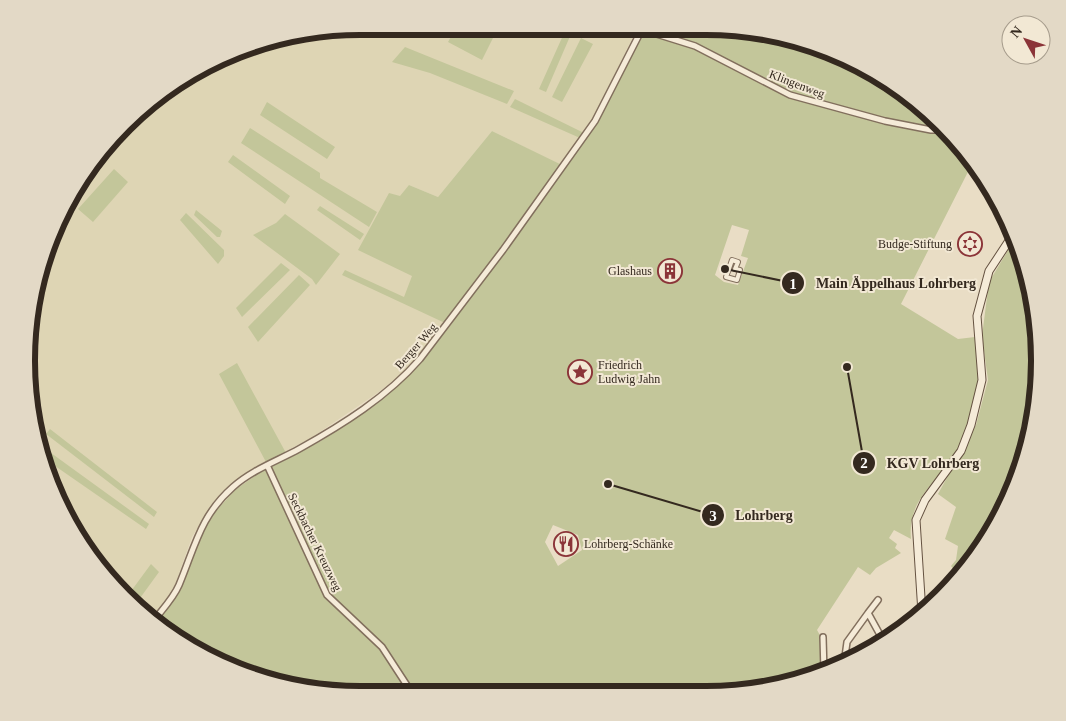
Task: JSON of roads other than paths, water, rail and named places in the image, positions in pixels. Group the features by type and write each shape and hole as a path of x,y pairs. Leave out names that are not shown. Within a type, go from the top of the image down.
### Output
{"main road":[{"path":"921,604 916,520 924,500 954,462 967,438 982,380 977,316 989,271 1008,242"}],"street":[{"name":"Berger Weg","path":"158,615 178,586 196,537 213,510 233,487 267,465 312,442 358,412 403,377 420,359 509,242 595,121 639,35"},
{"name":"Klingenweg","path":"660,35 695,46 790,95 885,121 936,130"},
{"path":"732,260 738,262 735,269 740,270 737,280 726,277 732,260"},
{"name":"Seckbacher Kreuzweg","path":"267,465 328,595 382,647 407,686"},
{"path":"845,654 847,642 878,600"},
{"path":"868,613 880,635"},
{"path":"822,637 824,664"}],"waterway":[{"path":"827,108 843,112"},
{"path":"846,113 863,118"},
{"path":"866,119 875,121"},
{"path":"901,127 909,128"}],"place":[{"name":"Budge-Stiftung","path":"970,244"},
{"name":"Main Äppelhaus Lohrberg","path":"725,269"},
{"name":"Glashaus","path":"670,271"},
{"name":"KGV Lohrberg","path":"847,367"},
{"name":"Friedrich Ludwig Jahn","path":"580,372"},
{"name":"Lohrberg","path":"608,484"},
{"name":"Lohrberg-Schänke","path":"566,544"}]}
